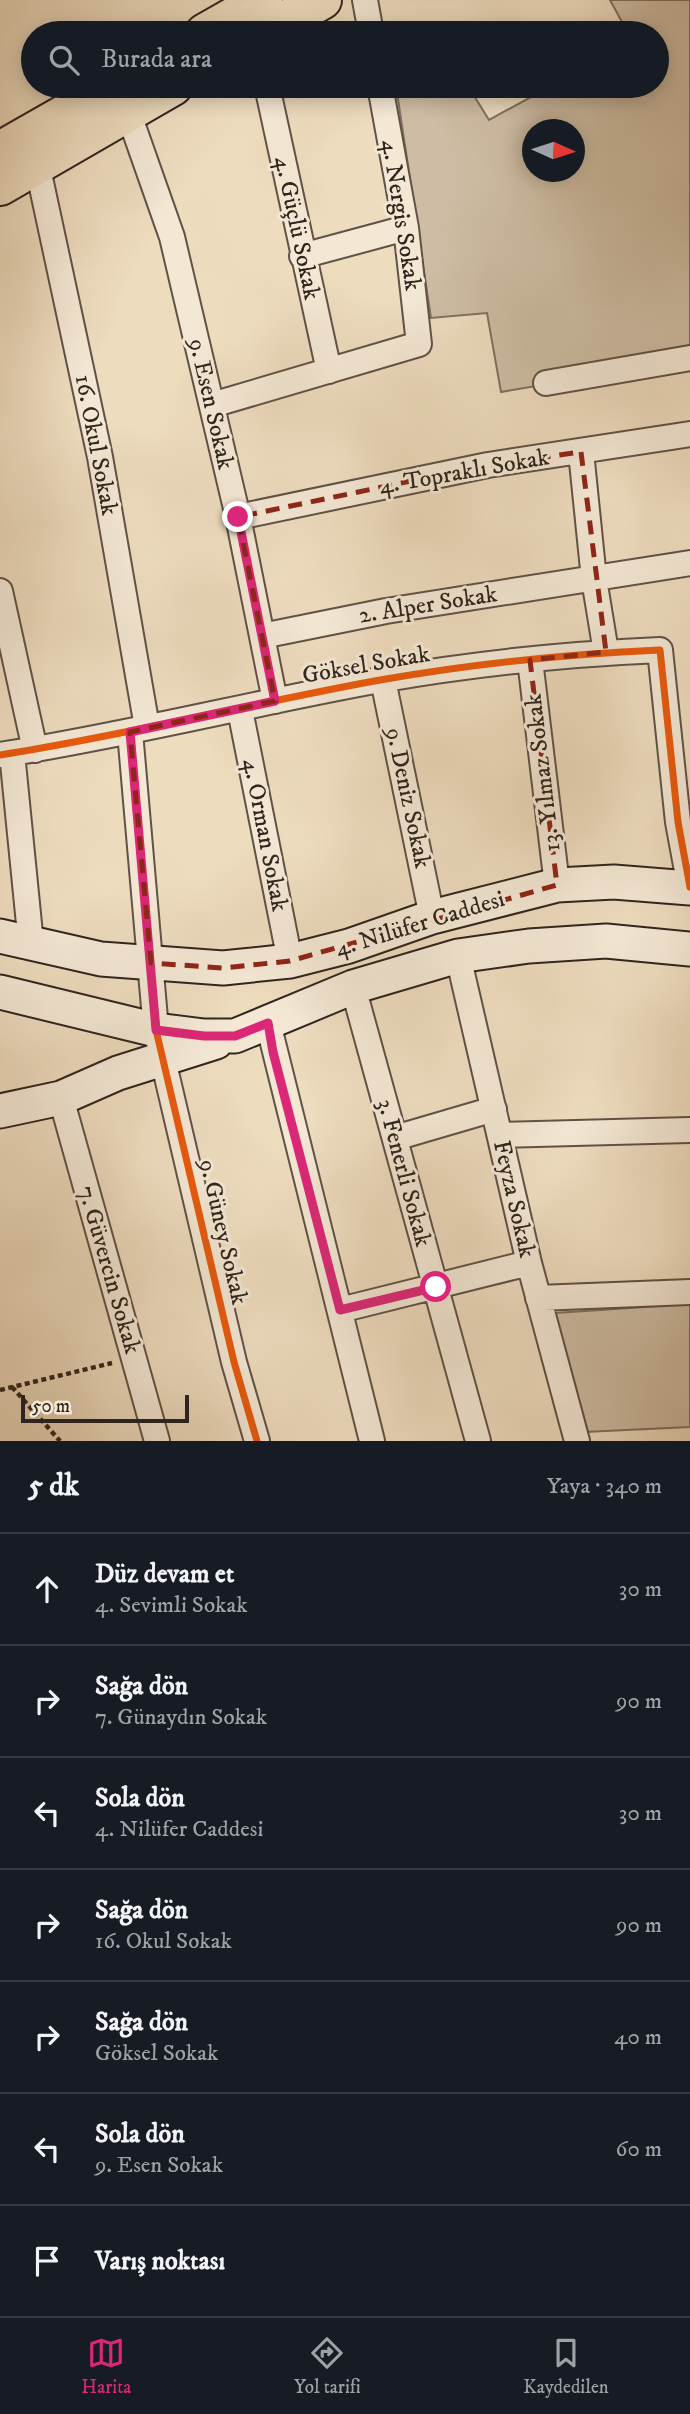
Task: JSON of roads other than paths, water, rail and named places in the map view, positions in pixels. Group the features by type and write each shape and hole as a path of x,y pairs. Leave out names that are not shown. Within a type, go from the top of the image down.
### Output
{"main road":[{"path":"226,21 263,0"},
{"path":"284,21 322,0"},
{"path":"0,151 121,99"},
{"path":"0,186 37,164 121,99"},
{"name":"4. Nilüfer Caddesi","path":"15,940 101,959 223,968 290,961 349,946 432,917 557,885 614,882 690,888"},
{"name":"4. Nilüfer Caddesi","path":"0,1111 61,1098 118,1073 169,1041 235,1036 354,987 458,956 529,946 606,941 690,949"},
{"path":"0,992 169,1041"}],"street":[{"path":"365,0 369,21"},
{"name":"4. Güçlü Sokak","path":"269,98 329,371"},
{"name":"4. Nergis Sokak","path":"329,371 419,344 406,228 382,98"},
{"name":"9. Esen Sokak","path":"121,99 172,237 238,517 275,701"},
{"name":"16. Okul Sokak","path":"37,164 100,457 138,729 151,963 169,1041"},
{"path":"302,256 406,228"},
{"path":"546,383 690,358"},
{"path":"212,405 329,371"},
{"name":"4. Topraklı Sokak","path":"238,517 488,465 690,434"},
{"path":"581,452 594,579 606,652"},
{"name":"2. Alper Sokak","path":"262,636 386,611 690,563"},
{"path":"0,591 16,753 15,940"},
{"name":"Göksel Sokak","path":"16,753 383,680 530,660 606,652 660,650 684,821"},
{"name":"13. Yılmaz Sokak","path":"530,660 557,885"},
{"name":"9. Deniz Sokak","path":"383,680 432,917"},
{"name":"4. Orman Sokak","path":"240,710 290,961"},
{"path":"684,821 690,888"},
{"name":"Feyza Sokak","path":"458,956 529,1263 577,1441"},
{"name":"3. Fenerli Sokak","path":"354,987 478,1441"},
{"path":"268,1023 273,1052 372,1441"},
{"name":"9. Güney Sokak","path":"169,1041 234,1362 257,1441"},
{"name":"7. Güvercin Sokak","path":"61,1098 157,1441"},
{"path":"395,1138 494,1109"},
{"path":"500,1135 690,1130"},
{"path":"340,1310 529,1263"},
{"path":"538,1298 690,1292"}]}
